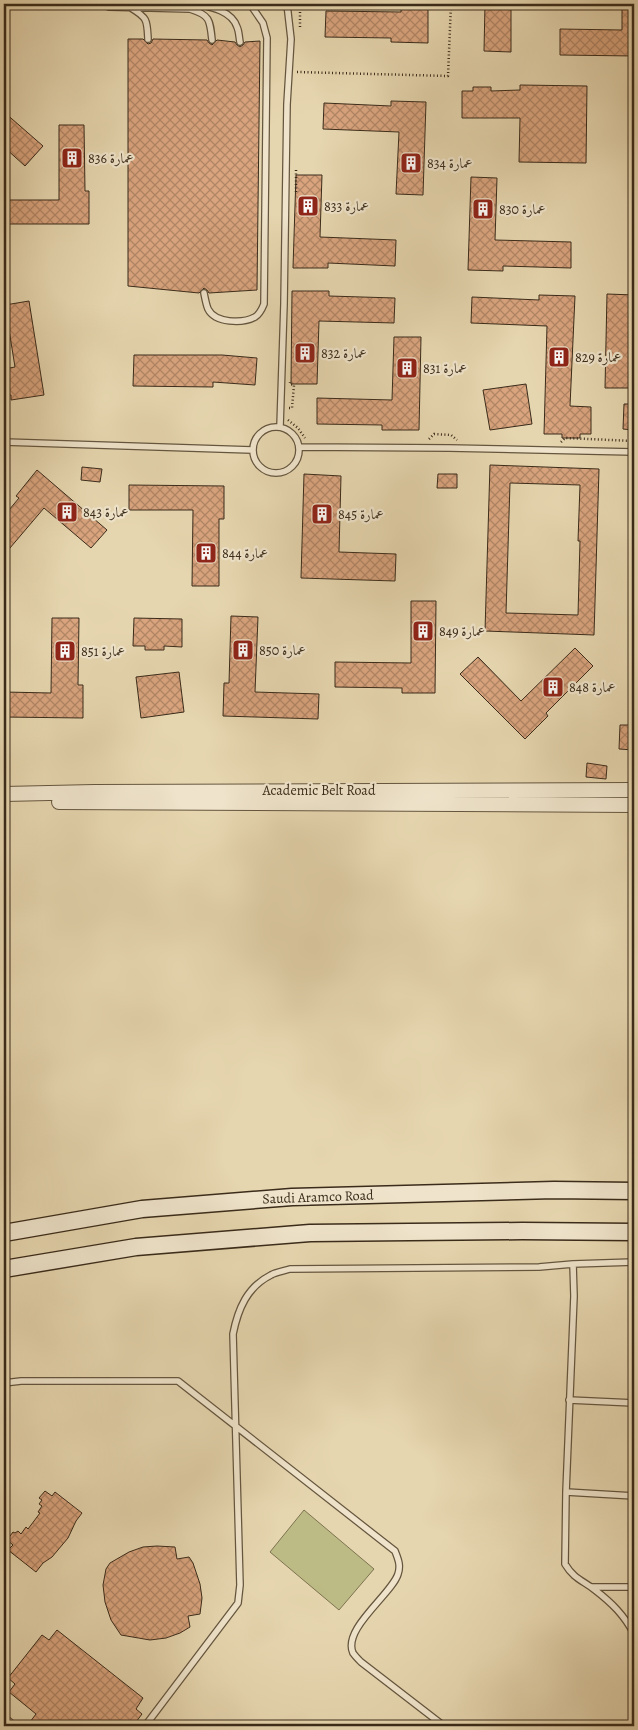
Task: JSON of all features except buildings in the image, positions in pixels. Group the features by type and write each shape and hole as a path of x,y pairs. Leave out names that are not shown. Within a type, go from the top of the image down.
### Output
{"main road":[{"name":"Saudi Aramco Road","path":"4,1234 142,1209 292,1197 554,1190 634,1191"},
{"path":"4,1269 136,1248 310,1233 634,1232"}],"street":[{"name":"Academic Belt Road","path":"4,794 634,790"},
{"name":"Academic Belt Road","path":"4,802 634,805"}],"lane":[{"path":"100,4 109,7 190,9 203,13 210,22 212,40"},
{"path":"197,4 212,7 228,15 237,25 240,42"},
{"path":"204,293 208,309 215,316 228,320 246,320 254,317 260,312 264,304 267,38 263,23 250,4"},
{"path":"280,427 287,104 291,39 287,4"},
{"path":"129,8 143,15 147,23 148,39"},
{"path":"273,427 280,427 293,434 299,447 296,462 285,472 277,474 263,470 254,458 252,450 256,437 260,432 273,427"},
{"path":"4,442 252,450"},
{"path":"299,447 634,452"},
{"path":"145,1726 238,1603 240,1585 233,1334 245,1297 255,1286 271,1275 290,1269 539,1267 634,1262"},
{"path":"573,1264 574,1296 569,1400 565,1564 570,1573 592,1587 624,1617 634,1634"},
{"path":"4,1383 21,1381 178,1380 395,1551 400,1563 398,1575 359,1625 352,1641 353,1653 361,1662 444,1726"},
{"path":"569,1400 634,1403"},
{"path":"566,1492 634,1496"},
{"path":"592,1587 634,1587"},
{"path":"4,1717 15,1726"}],"path":[{"path":"298,33 300,4"},
{"path":"297,72 448,76 451,4"},
{"path":"295,162 297,170 296,198"},
{"path":"291,375 290,384 294,385 292,408 287,408 286,419 298,428 305,439"},
{"path":"427,440 434,434 451,435 459,442"},
{"path":"557,444 565,438 634,441"}],"shaded area":[{"path":"304,1510 374,1569 339,1610 270,1552"}],"place":[{"name":"عمارة 836","path":"72,158"},
{"name":"عمارة 834","path":"411,163"},
{"name":"عمارة 833","path":"308,206"},
{"name":"عمارة 830","path":"483,209"},
{"name":"عمارة 832","path":"305,353"},
{"name":"عمارة 829","path":"559,357"},
{"name":"عمارة 831","path":"407,368"},
{"name":"عمارة 843","path":"67,512"},
{"name":"عمارة 845","path":"322,514"},
{"name":"عمارة 844","path":"206,553"},
{"name":"عمارة 849","path":"423,631"},
{"name":"عمارة 850","path":"243,650"},
{"name":"عمارة 851","path":"65,651"},
{"name":"عمارة 848","path":"553,687"}]}
